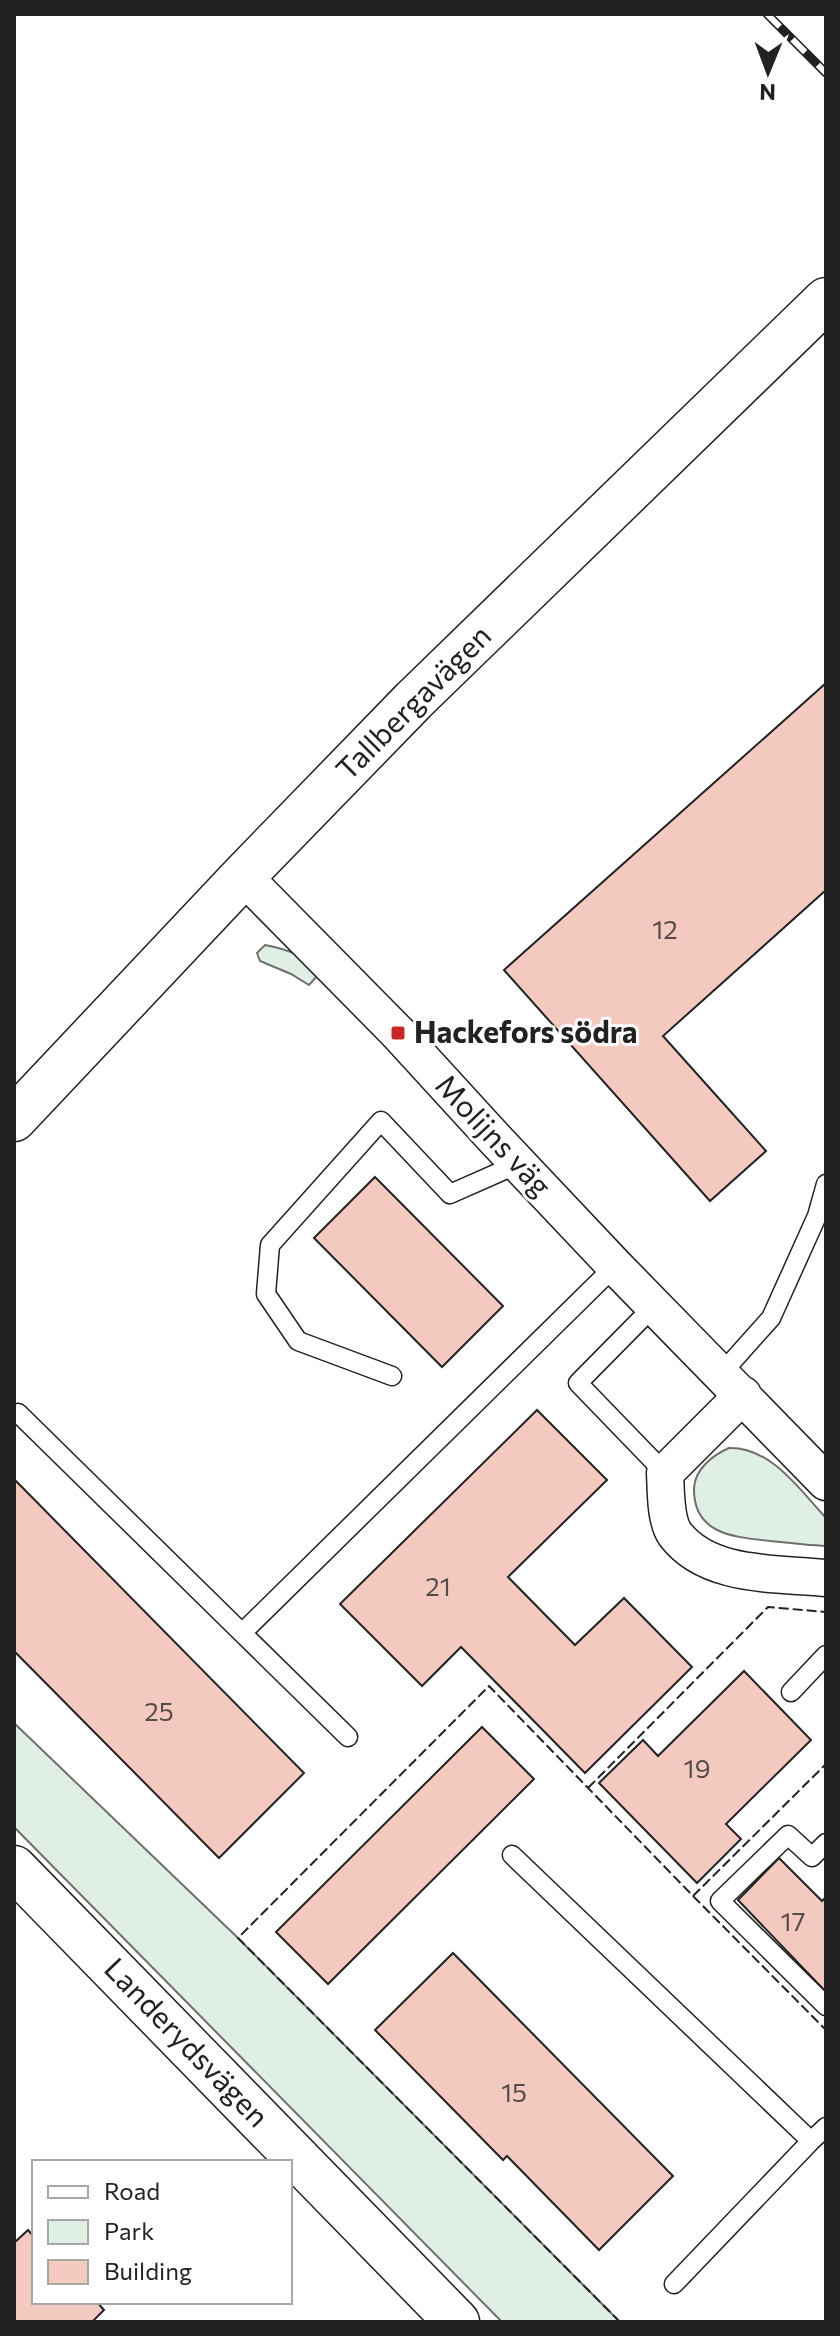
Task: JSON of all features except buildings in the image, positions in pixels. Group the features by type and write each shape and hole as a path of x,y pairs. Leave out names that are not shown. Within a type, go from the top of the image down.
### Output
{"street":[{"name":"Tallbergavägen","path":"14,1119 414,700 826,300"},
{"name":"Molijns väg","path":"243,876 398,1033 615,1266 826,1482"},
{"path":"732,1384 665,1473 666,1503 674,1532 698,1555 733,1569 826,1578"},
{"name":"Landerydsvägen","path":"14,1868 457,2322"}],"lane":[{"path":"392,1376 298,1341 266,1294 270,1245 381,1121 450,1194 518,1164"},
{"path":"732,1384 771,1318 817,1216 826,1184"},
{"path":"242,1633 615,1266"},
{"path":"655,1305 578,1383 665,1473"},
{"path":"18,1413 348,1737"},
{"path":"791,1692 826,1655"},
{"path":"826,1843 812,1857 788,1835 720,1901 826,2006"},
{"path":"512,1855 811,2141"},
{"path":"674,2284 826,2127"}],"green space":[{"path":"265,945 295,954 319,974 309,985 260,961 257,953"},
{"path":"729,1448 758,1454 795,1483 826,1518 826,1546 743,1538 718,1531 708,1524 696,1504 695,1481 706,1464"},
{"path":"14,1723 238,1938 620,2322 502,2322 14,1827"}],"railway":[{"path":"767,14 826,73"}],"fence":[{"path":"588,1788 768,1607 826,1612"},
{"path":"620,2322 238,1938 489,1686 693,1896 826,1764"},
{"path":"693,1896 826,2030"}],"place":[{"name":"Hackefors södra","path":"398,1033"}]}
